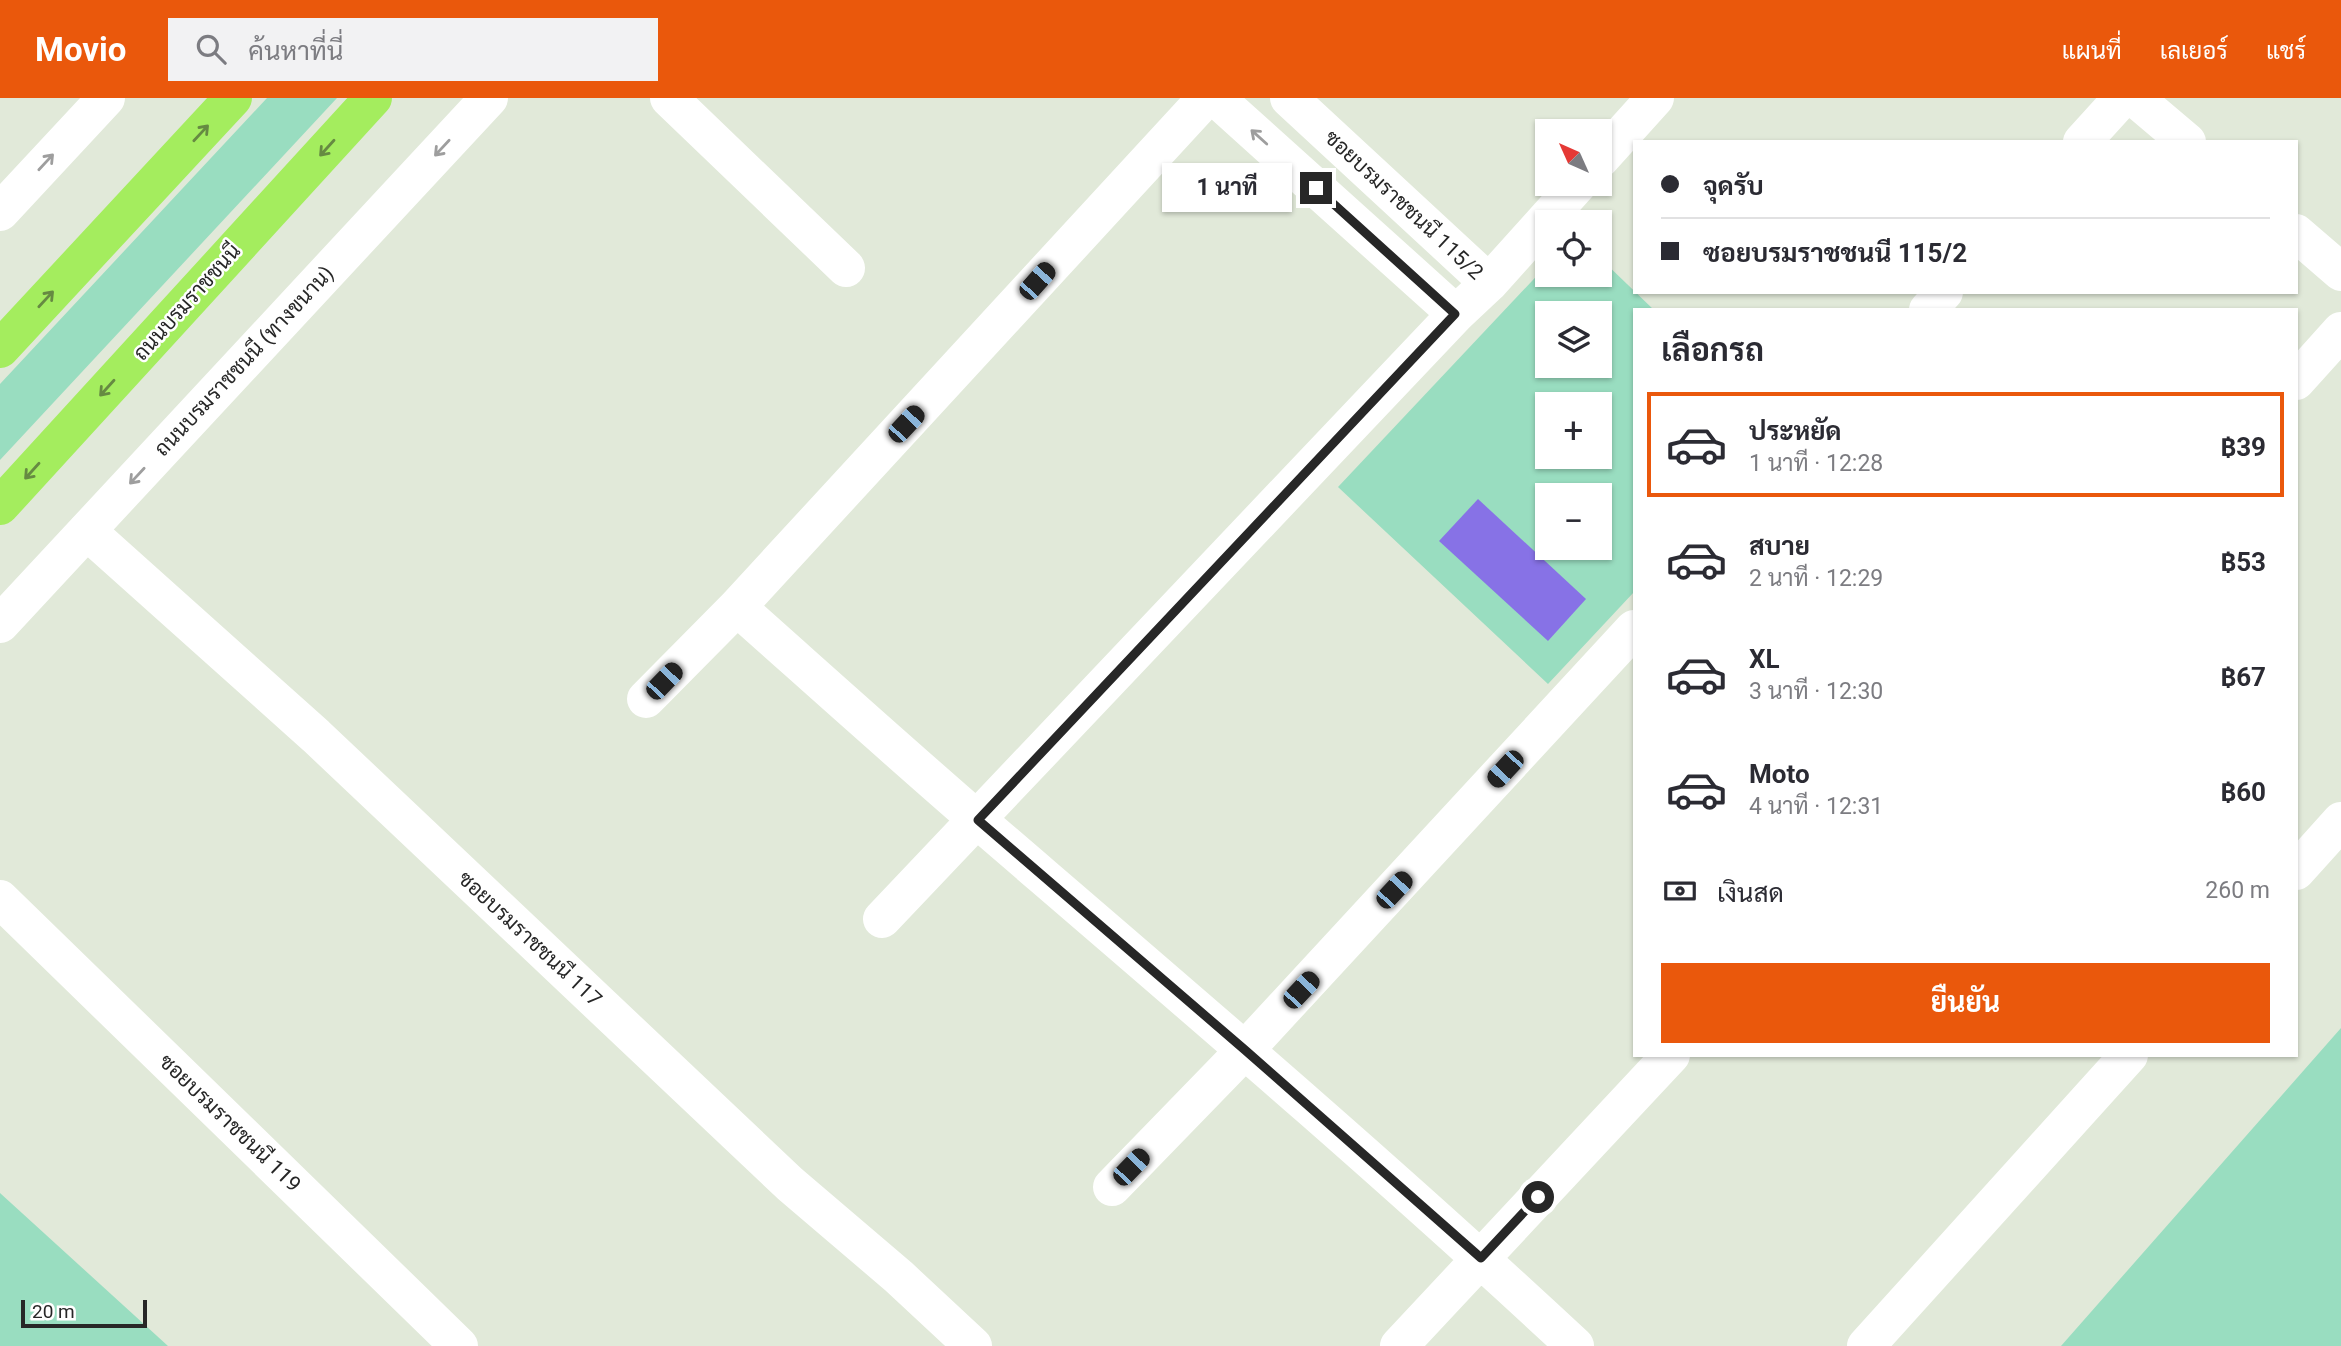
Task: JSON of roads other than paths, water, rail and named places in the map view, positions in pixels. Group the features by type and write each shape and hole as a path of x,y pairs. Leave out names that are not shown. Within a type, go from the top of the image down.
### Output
{"highway":[{"path":"0,349 233,98"},
{"name":"ถนนบรมราชชนนี","path":"0,506 373,98"}],"street":[{"path":"0,212 106,98"},
{"name":"ถนนบรมราชชนนี (ทางขนาน)","path":"0,624 489,98"},
{"path":"668,98 846,268"},
{"path":"646,699 737,607 1206,98"},
{"path":"1216,98 1455,314"},
{"name":"ซอยบรมราชชนนี 115/2","path":"1289,98 1489,283"},
{"path":"1612,145 1654,98"},
{"path":"2084,140 2122,98"},
{"path":"2136,98 2185,140"},
{"path":"882,919 1455,314 1489,283 1567,196"},
{"path":"2298,235 2341,272"},
{"path":"1930,308 1942,294"},
{"path":"2298,379 2341,331"},
{"name":"ซอยบรมราชชนนี 117","path":"87,530 316,736 790,1184 899,1277 974,1346"},
{"path":"737,607 1481,1258 1575,1346"},
{"path":"1112,1186 1245,1050 1633,630"},
{"path":"2298,869 2341,821"},
{"name":"ซอยบรมราชชนนี 119","path":"0,899 459,1346"},
{"path":"1399,1346 1669,1057"},
{"path":"1866,1346 2127,1057"}]}
